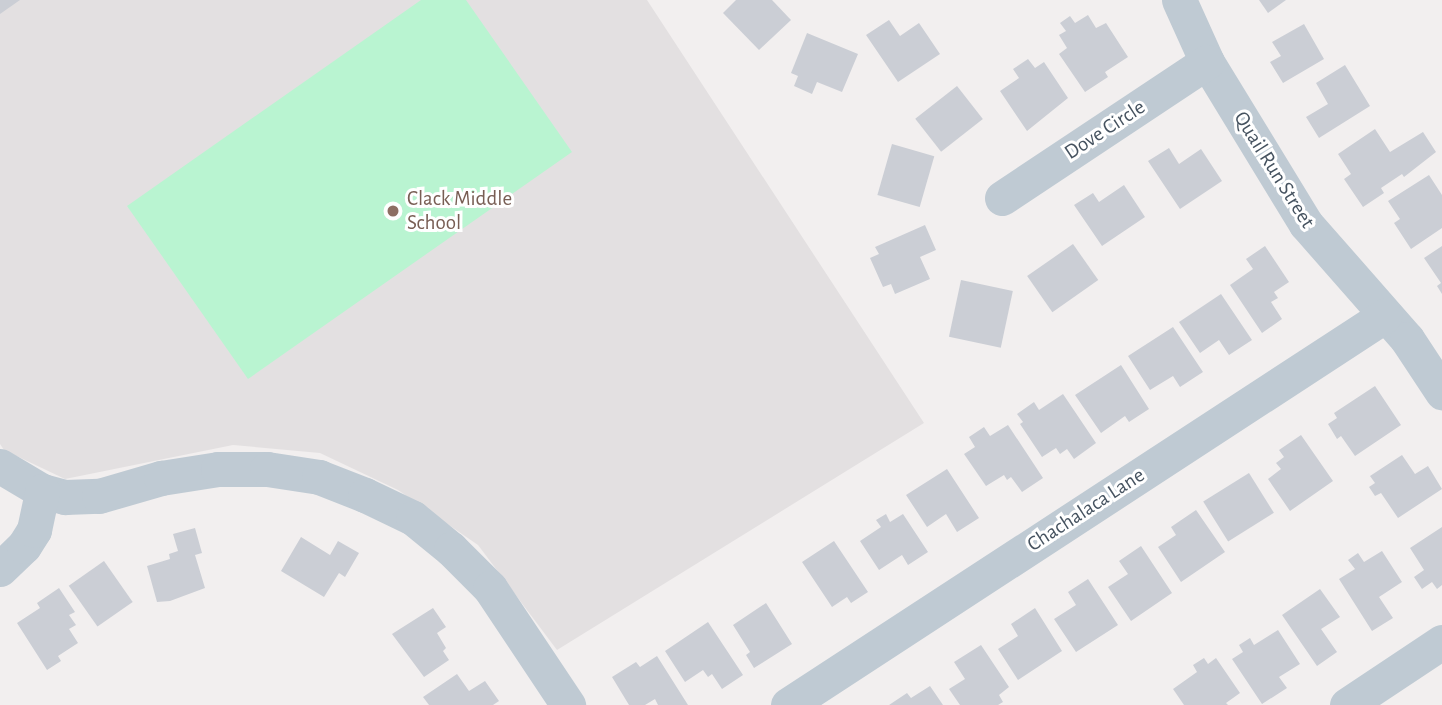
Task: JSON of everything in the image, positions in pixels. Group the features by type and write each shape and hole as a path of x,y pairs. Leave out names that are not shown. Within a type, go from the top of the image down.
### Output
{"street":[{"name":"Quail Run Street","path":"1179,0 1207,62 1306,224 1406,339 1442,392"},
{"name":"Dove Circle","path":"1002,198 1207,62"},
{"name":"Chachalaca Lane","path":"788,705 1384,316"},
{"path":"0,466 43,491 65,497 99,496 161,478 218,469 267,469 319,477 365,495 413,518 451,549 490,587 568,705"},
{"path":"0,569 24,546 34,530 43,491"},
{"path":"1347,705 1442,642"}],"shaded area":[{"name":"Clack Middle School","path":"0,0 647,0 924,423 557,650 478,545 398,490 320,453 233,445 65,479 4,450 0,444"}],"green space":[{"path":"421,0 466,0 572,152 248,379 127,206"}],"building":[{"path":"0,0 20,0 0,14"},
{"path":"736,0 772,0 791,20 759,50 723,13"},
{"path":"1259,0 1286,0 1268,13"},
{"path":"1088,15 1096,28 1106,23 1128,57 1105,72 1108,77 1085,92 1059,54 1067,48 1059,35 1066,31 1060,23 1070,16 1075,23"},
{"path":"889,20 900,36 919,23 940,54 898,82 866,35"},
{"path":"1304,24 1324,59 1283,83 1270,62 1281,56 1272,42"},
{"path":"807,33 858,54 842,92 817,82 812,94 794,86 798,76 791,73"},
{"path":"1028,59 1035,68 1044,62 1068,98 1027,131 1000,91 1019,78 1013,69"},
{"path":"1345,65 1370,106 1319,138 1306,117 1328,104 1316,83"},
{"path":"957,86 983,119 941,152 915,119"},
{"path":"1375,129 1390,152 1423,132 1436,152 1404,177 1402,174 1381,188 1384,193 1363,207 1344,179 1351,174 1338,154"},
{"path":"892,144 934,156 920,207 877,195"},
{"path":"1169,148 1179,164 1201,149 1222,181 1180,209 1148,161"},
{"path":"1429,175 1442,195 1442,228 1411,249 1394,223 1400,219 1388,201"},
{"path":"1124,185 1145,217 1102,246 1074,205 1093,193 1099,202"},
{"path":"925,225 936,250 920,257 930,279 895,294 891,284 883,287 870,258 879,254 875,247"},
{"path":"1073,244 1098,280 1052,312 1027,276"},
{"path":"1265,246 1289,282 1274,292 1278,298 1271,302 1282,319 1262,333 1230,285 1253,269 1246,259"},
{"path":"1442,246 1442,294 1437,286 1441,283 1424,258"},
{"path":"961,280 1013,291 1001,348 949,337"},
{"path":"1221,294 1252,340 1229,355 1219,340 1200,353 1179,322"},
{"path":"1173,327 1203,372 1180,387 1173,376 1150,390 1128,356"},
{"path":"1121,365 1149,409 1129,422 1125,416 1101,433 1075,395"},
{"path":"1375,386 1401,425 1355,456 1341,436 1337,439 1328,424 1337,418 1334,413"},
{"path":"1063,394 1096,443 1074,459 1067,449 1060,454 1056,448 1042,457 1020,424 1023,422 1017,414 1034,402 1039,410"},
{"path":"1008,425 1043,478 1022,492 1011,477 1007,480 1004,475 986,486 964,454 975,447 969,437 984,427 990,436"},
{"path":"1301,435 1333,481 1290,511 1268,479 1281,469 1276,463 1284,457 1279,450"},
{"path":"1402,455 1415,474 1428,466 1442,489 1398,518 1381,493 1375,496 1369,487 1375,483 1370,476"},
{"path":"947,469 979,518 957,532 946,514 927,527 906,495"},
{"path":"1249,473 1274,513 1228,541 1203,502"},
{"path":"1196,510 1225,552 1181,582 1158,547 1176,535 1171,527"},
{"path":"886,514 890,522 903,514 928,552 908,565 902,555 879,570 860,541 881,527 876,520"},
{"path":"1442,527 1442,585 1437,589 1432,582 1422,589 1414,577 1424,570 1410,548"},
{"path":"195,528 202,553 195,555 205,588 170,601 157,602 147,566 170,559 169,554 178,551 173,534"},
{"path":"301,537 330,555 338,541 359,553 345,577 339,573 324,597 281,571"},
{"path":"834,541 868,592 851,603 847,597 832,607 802,562"},
{"path":"1141,546 1172,593 1131,621 1108,587 1128,574 1119,561"},
{"path":"1382,551 1402,582 1379,597 1393,618 1372,631 1339,579 1355,569 1348,560 1358,553 1364,562"},
{"path":"104,561 133,602 97,627 69,586"},
{"path":"1088,579 1118,625 1076,652 1054,619 1076,605 1068,592"},
{"path":"59,588 75,612 69,615 76,625 69,629 78,643 58,656 61,661 47,670 17,623 40,608 37,603"},
{"path":"1320,589 1340,617 1321,629 1337,652 1317,666 1282,615"},
{"path":"766,603 792,644 754,668 746,655 750,652 733,625"},
{"path":"433,608 446,627 437,633 446,648 443,651 449,660 424,677 392,634"},
{"path":"1035,608 1062,651 1018,680 998,649 1018,636 1011,624"},
{"path":"708,622 743,675 722,689 712,674 708,677 703,670 685,682 665,651"},
{"path":"1278,630 1300,664 1279,677 1287,688 1262,704 1232,659 1243,652 1239,645 1250,638 1254,645"},
{"path":"981,645 1009,687 999,695 1003,702 998,705 960,705 949,689 965,679 954,662"},
{"path":"657,656 688,705 658,705 655,699 645,705 629,705 612,677 636,662 640,667"},
{"path":"1204,658 1208,664 1216,658 1240,693 1226,703 1228,705 1184,705 1173,689 1197,672 1193,665"},
{"path":"457,674 469,691 485,681 499,701 493,705 429,705 423,697"},
{"path":"930,686 943,705 889,705 907,693 911,698"}],"place":[{"name":"Clack Middle School","path":"393,211"}]}
